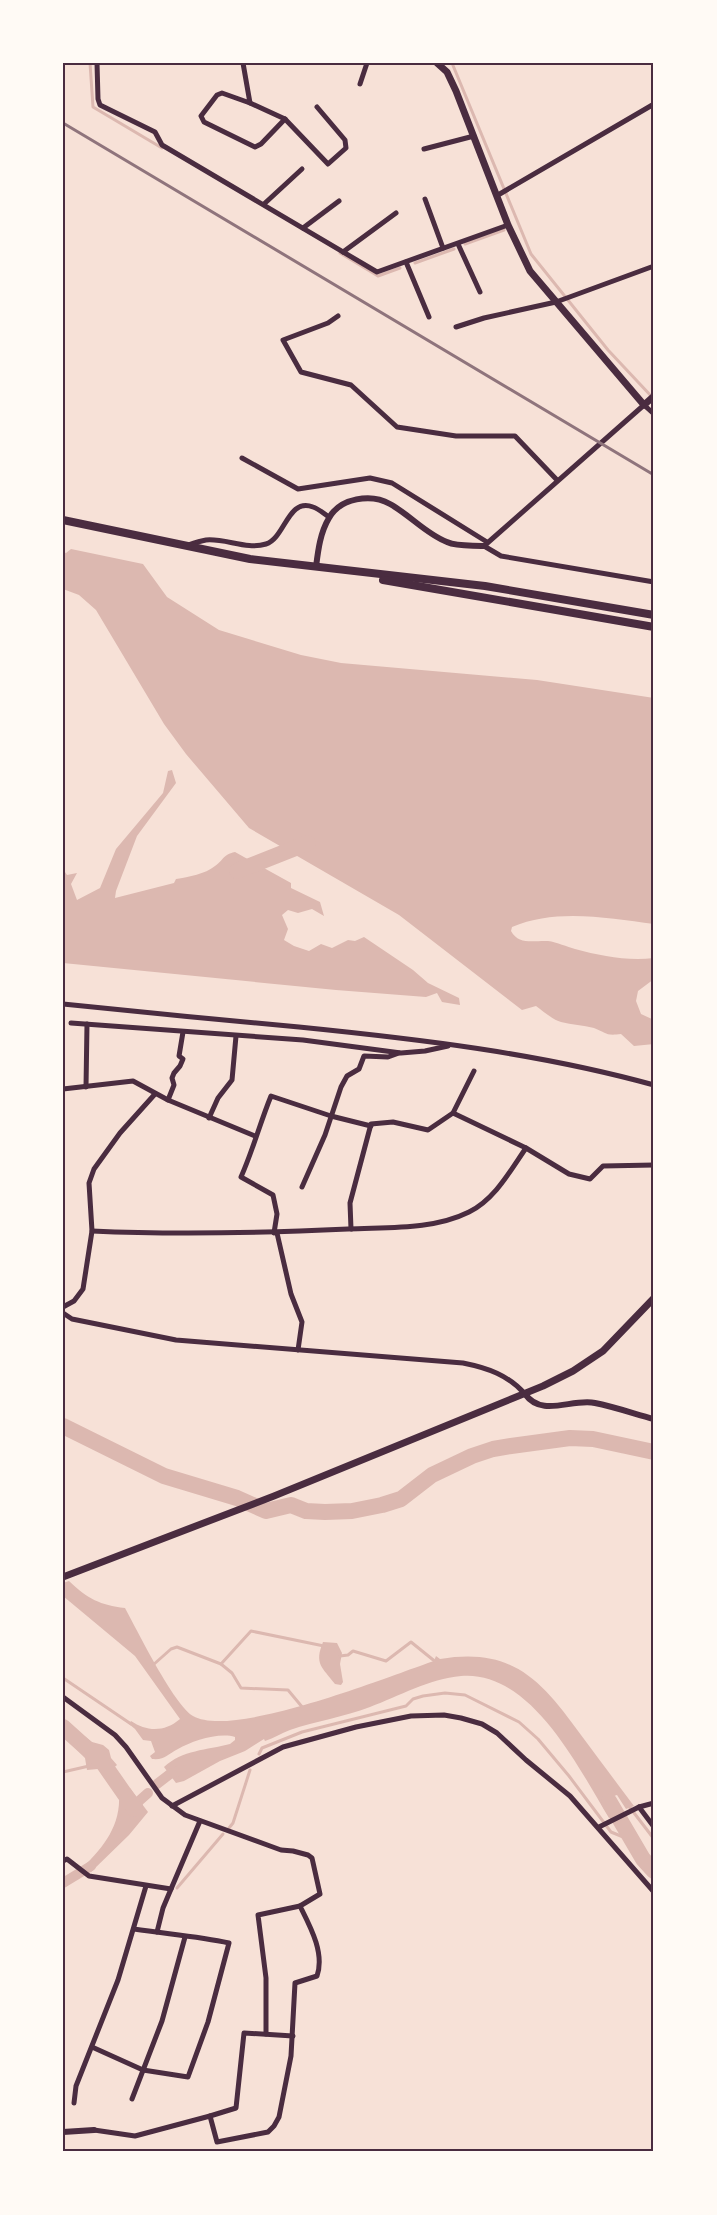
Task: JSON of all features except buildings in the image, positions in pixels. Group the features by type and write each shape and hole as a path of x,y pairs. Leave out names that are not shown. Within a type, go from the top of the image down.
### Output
{"main road":[{"path":"437,63 447,72 474,136 503,193 508,225 530,271 559,301 646,403 654,396"},
{"path":"63,520 250,559 485,586 654,615"},
{"path":"315,567 654,627"},
{"path":"65,1576 274,1496 525,1394 589,1362 619,1336 654,1298"}],"street":[{"path":"97,63 100,105 155,132 162,145 377,272 508,225"},
{"path":"243,63 250,103"},
{"path":"360,84 367,63"},
{"path":"285,119 261,144 255,147 204,122 201,116 217,95 222,93 250,103 285,119 328,164 346,148 345,140 317,107"},
{"path":"503,193 654,104"},
{"path":"424,149 474,136"},
{"path":"264,204 302,168"},
{"path":"425,200 443,248"},
{"path":"303,228 339,201"},
{"path":"343,252 396,213"},
{"path":"458,244 480,292"},
{"path":"406,262 429,317"},
{"path":"456,327 484,318 559,301 654,266"},
{"path":"338,316 328,323 283,340 302,372 351,385 397,427 456,436 515,436 557,480"},
{"path":"315,567 320,539 329,517 341,506 354,500 377,498 389,503 448,543 486,544 646,403 654,414"},
{"path":"242,458 298,489 370,478 392,483 501,556 654,582"},
{"path":"187,545 207,540 268,544 295,509 303,506 313,506 329,517"},
{"path":"63,1004 453,1045 597,1070 654,1085"},
{"path":"72,1023 303,1041 401,1053 453,1045"},
{"path":"86,1087 87,1024"},
{"path":"168,1100 174,1085 172,1078 183,1059 179,1056 183,1032"},
{"path":"209,1118 218,1098 232,1080 236,1036"},
{"path":"302,1187 347,1076 359,1069 364,1056 388,1057 401,1053"},
{"path":"298,1350 302,1322 291,1294 275,1233 277,1214 273,1195 241,1177 255,1146 255,1136 271,1096 370,1126 393,1122 428,1130 453,1113 474,1071"},
{"path":"63,1089 133,1081 168,1100 255,1136"},
{"path":"63,1307 74,1301 83,1289 92,1231 88,1183 94,1169 120,1133 155,1094"},
{"path":"453,1113 526,1148 569,1174 590,1179 603,1166 654,1165"},
{"path":"351,1229 350,1203 370,1126"},
{"path":"92,1231 199,1235 275,1233 415,1226 449,1220 470,1212 486,1202 501,1185 526,1148"},
{"path":"63,1312 72,1319 176,1340 463,1363 506,1376 530,1400 543,1406 594,1402 654,1419"},
{"path":"63,1697 115,1735 162,1798 185,1815 281,1850 308,1855 312,1858 320,1894 300,1906 258,1915 266,1978 266,2034"},
{"path":"172,1806 283,1747 356,1727 411,1716 444,1716 482,1724 497,1733 602,1826 631,1868 654,1892"},
{"path":"602,1826 637,1808 654,1803"},
{"path":"637,1808 654,1827"},
{"path":"157,1932 163,1908 200,1821"},
{"path":"63,1861 67,1859 87,1875 171,1889"},
{"path":"74,2103 76,2086 118,1980 146,1886"},
{"path":"210,2116 217,2142 268,2132 279,2117 293,2036 295,1983 317,1976 321,1965 312,1932 300,1906"},
{"path":"92,2046 144,2070 188,2076 208,2022 229,1943 197,1936 185,1937 134,1929"},
{"path":"132,2099 162,2021 185,1937"},
{"path":"63,2132 93,2130 135,2136 236,2108 244,2033 293,2036"}],"shaded area":[{"path":"71,549 143,564 167,597 219,630 301,655 341,663 537,680 654,698 654,924 600,917 564,916 529,921 512,927 511,931 518,939 551,942 585,952 634,959 654,958 654,979 638,991 636,1001 641,1014 654,1020 654,1044 634,1046 621,1034 609,1034 594,1028 561,1022 536,1006 522,1010 399,915 249,828 186,754 164,724 96,610 79,595 63,589 63,552 66,553"},
{"path":"172,770 176,783 137,836 115,898 174,883 176,879 202,873 211,869 228,854 235,852 291,883 291,888 320,902 324,916 312,909 298,913 288,910 282,915 288,929 284,940 309,951 321,944 332,948 348,940 355,941 364,937 413,970 428,983 459,998 460,1005 442,1002 437,993 426,997 336,990 63,963 63,869 67,875 77,873 71,884 77,900 100,888 116,849 163,793 168,771"},
{"path":"69,1581 95,1600 125,1608 176,1698 193,1716 213,1721 274,1713 311,1703 434,1661 436,1656 440,1659 487,1658 506,1663 523,1672 552,1698 634,1806 626,1809 617,1795 614,1796 613,1801 621,1812 609,1818 567,1749 530,1705 509,1688 486,1678 461,1676 426,1684 360,1710 287,1731 265,1741 264,1739 245,1751 176,1783 164,1767 171,1761 195,1751 230,1744 235,1737 221,1736 198,1740 163,1758 152,1759 150,1756 155,1752 151,1741 143,1740 129,1724 131,1721 143,1727 156,1729 168,1726 180,1719 135,1656 63,1596 63,1583"},
{"path":"323,1642 337,1643 342,1653 340,1664 343,1682 341,1685 335,1684 321,1665 319,1655"},
{"path":"63,1720 92,1742 103,1745 109,1750 111,1758 117,1765 107,1773 98,1769 87,1770 85,1758 63,1735"},
{"path":"130,1788 148,1812 129,1835 91,1872 83,1867 110,1835 117,1816 119,1794"}],"waterway":[{"path":"90,63 93,107 162,148"},
{"path":"452,63 531,254 608,350 653,398"},
{"path":"465,244 504,230"},
{"path":"415,263 454,249"},
{"path":"340,253 378,276 400,268"},
{"path":"237,871 308,843"},
{"path":"63,1426 164,1476 237,1498 266,1511 291,1505 306,1511 325,1512 352,1511 382,1505 401,1499 432,1475 472,1456 511,1446 570,1438 593,1439 654,1452"},
{"path":"153,1665 171,1649 177,1647 221,1664 251,1631 324,1646"},
{"path":"340,1656 348,1655 353,1651 386,1661 411,1642 437,1663"},
{"path":"221,1664 232,1673 241,1688 288,1690 303,1708"},
{"path":"63,1678 131,1724"},
{"path":"259,1754 262,1748 302,1732 406,1706 413,1699 423,1696 445,1693 465,1695 519,1722 538,1739 569,1776 611,1832 633,1841"},
{"path":"63,1727 103,1763 135,1809"},
{"path":"63,1772 89,1766"},
{"path":"157,1784 170,1774 181,1770"},
{"path":"229,1828 233,1823 250,1770"},
{"path":"133,1812 139,1801 148,1793"},
{"path":"609,1801 643,1859 654,1871"},
{"path":"628,1805 654,1839"},
{"path":"177,1888 223,1834"},
{"path":"63,1883 91,1866"}],"railway":[{"path":"63,123 654,475"}]}
